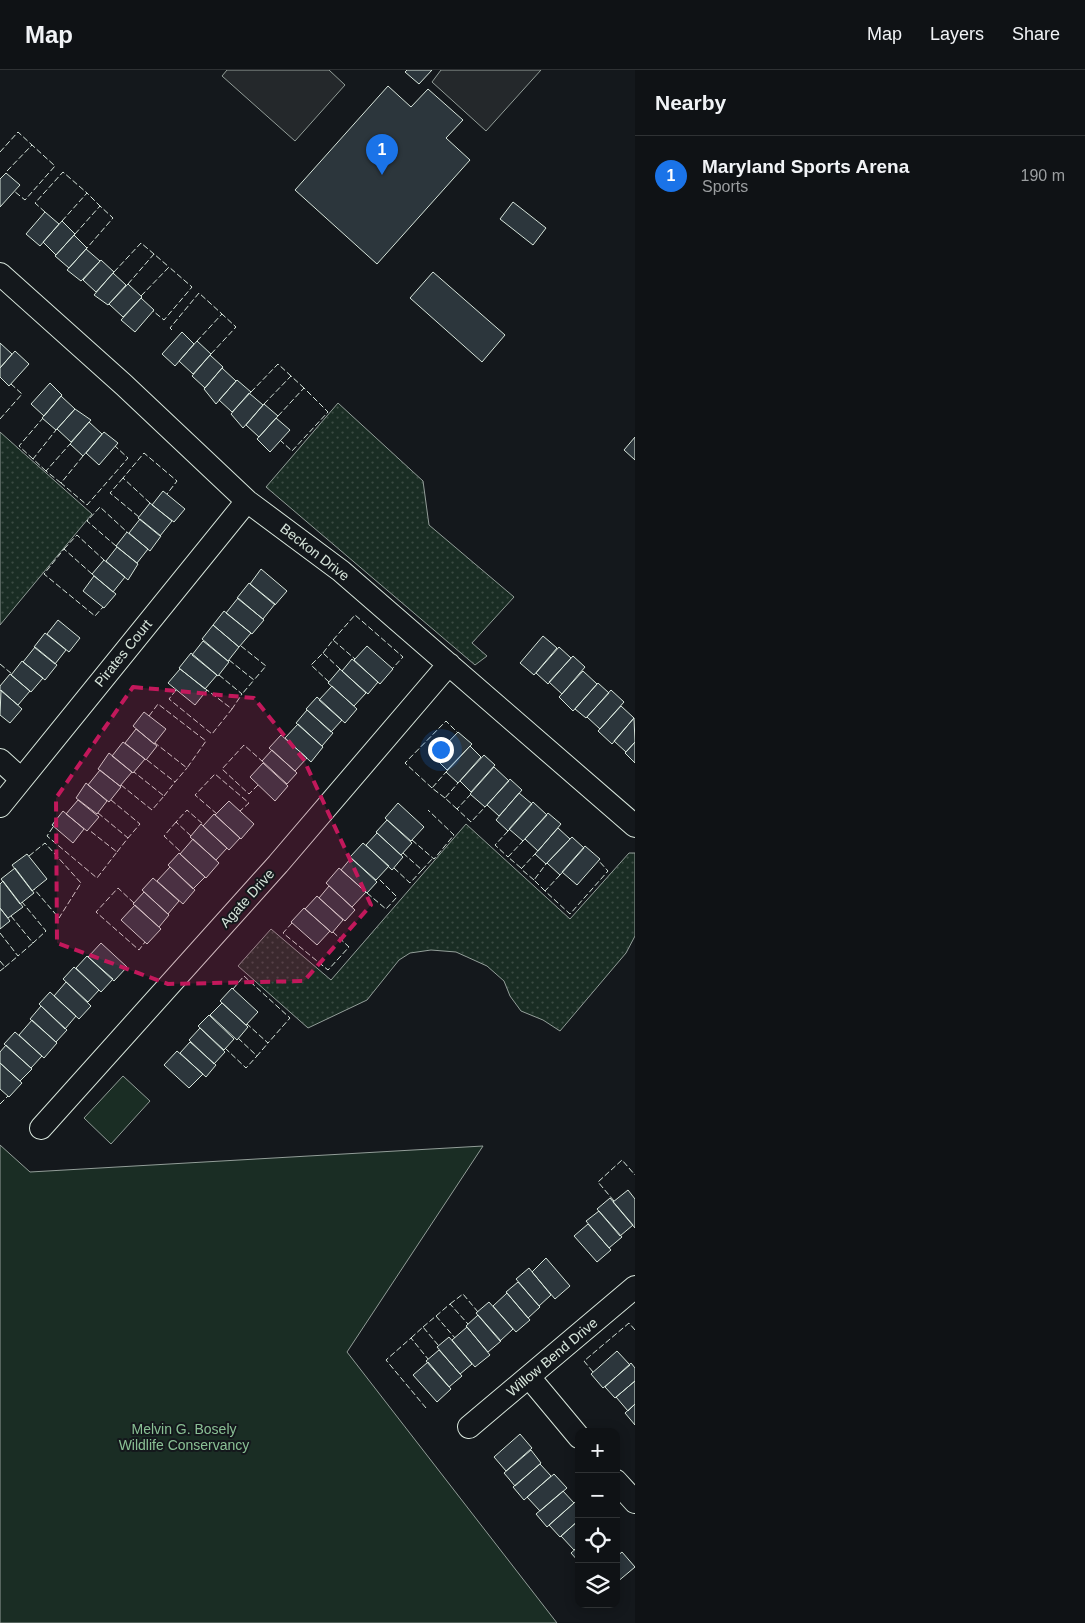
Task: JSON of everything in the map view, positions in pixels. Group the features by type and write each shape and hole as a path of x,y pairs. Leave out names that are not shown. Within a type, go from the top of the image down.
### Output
{"street":[{"name":"Beckon Drive","path":"0,274 124,385 247,501 341,571 635,826"},
{"name":"Pirates Court","path":"0,806 247,501"},
{"name":"Agate Drive","path":"41,1128 278,864 449,664"},
{"path":"0,760 21,779"},
{"name":"Willow Bend Drive","path":"469,1427 635,1287"},
{"path":"529,1377 575,1432"},
{"path":"620,1485 635,1502"}],"highlighted area":[{"path":"133,687 254,698 304,760 371,905 304,981 168,984 57,943 56,798"}],"green space":[{"path":"338,403 423,481 429,525 514,597 472,643 487,656 475,665 266,487"},
{"path":"0,432 92,514 0,625"},
{"path":"466,824 570,919 629,853 635,853 635,936 626,953 560,1031 543,1020 521,1011 510,996 504,981 487,966 456,952 431,950 410,953 399,960 367,1000 308,1028 238,966 271,929 331,980"},
{"path":"123,1076 150,1101 111,1144 84,1118"},
{"name":"Melvin G. Bosely Wildlife Conservancy","path":"0,1145 30,1172 483,1146 347,1352 557,1623 0,1623"}],"shaded area":[{"path":"227,70 329,70 345,85 295,141 222,76"},
{"path":"441,70 541,70 486,131 432,82"}],"building":[{"path":"407,70 432,70 419,84 405,72"},
{"path":"388,86 411,107 428,89 463,120 446,138 470,160 377,264 295,190"},
{"path":"6,173 20,185 0,207 0,179"},
{"path":"513,202 546,228 533,245 500,219"},
{"path":"45,212 59,224 40,246 26,234"},
{"path":"62,221 75,234 56,255 43,242"},
{"path":"74,235 87,248 69,268 55,256"},
{"path":"86,249 100,261 81,281 67,270"},
{"path":"101,260 114,272 96,292 83,280"},
{"path":"433,272 505,335 482,362 410,298"},
{"path":"113,273 126,285 108,305 94,295"},
{"path":"128,284 142,297 123,317 109,304"},
{"path":"141,298 154,310 135,332 121,320"},
{"path":"182,332 194,344 175,366 162,354"},
{"path":"197,341 211,354 193,374 179,361"},
{"path":"0,343 12,354 0,368"},
{"path":"15,351 29,364 9,386 0,377 0,368"},
{"path":"210,355 223,367 205,388 192,376"},
{"path":"222,368 236,381 216,404 204,389"},
{"path":"237,380 251,392 232,412 219,400"},
{"path":"50,383 62,395 44,416 31,404"},
{"path":"249,393 263,405 243,428 231,414"},
{"path":"61,396 75,409 56,430 42,418"},
{"path":"264,404 278,416 259,437 246,425"},
{"path":"75,409 91,420 71,442 57,429"},
{"path":"276,418 290,430 270,452 257,439"},
{"path":"89,422 102,434 83,456 70,444"},
{"path":"104,432 118,443 99,465 86,453"},
{"path":"635,437 635,460 624,450"},
{"path":"163,491 185,509 174,522 152,505"},
{"path":"150,503 172,521 160,536 138,518"},
{"path":"140,519 161,536 150,551 129,533"},
{"path":"127,532 148,549 137,563 116,546"},
{"path":"117,547 138,564 128,580 106,561"},
{"path":"104,560 125,577 113,592 92,574"},
{"path":"261,569 287,591 275,605 250,584"},
{"path":"94,576 116,594 104,608 83,591"},
{"path":"249,583 275,604 263,619 237,598"},
{"path":"238,598 264,620 252,634 226,613"},
{"path":"224,611 251,633 239,647 213,625"},
{"path":"58,620 80,638 69,652 47,634"},
{"path":"213,625 239,647 228,661 202,639"},
{"path":"45,633 66,650 55,664 34,647"},
{"path":"543,636 557,648 534,675 520,663"},
{"path":"203,641 229,662 218,676 192,655"},
{"path":"367,646 393,669 380,684 354,660"},
{"path":"35,647 57,665 45,680 23,662"},
{"path":"559,647 571,658 548,684 536,673"},
{"path":"191,653 217,675 205,689 179,668"},
{"path":"573,656 585,667 562,694 549,682"},
{"path":"352,659 378,682 368,694 342,671"},
{"path":"22,661 43,678 31,692 11,675"},
{"path":"180,669 207,690 195,705 168,683"},
{"path":"340,669 366,693 354,706 328,683"},
{"path":"583,671 597,684 573,711 559,697"},
{"path":"10,674 30,691 18,705 0,690 0,686"},
{"path":"598,683 609,693 586,718 575,709"},
{"path":"332,686 357,709 345,723 319,700"},
{"path":"1,690 22,709 10,723 0,715"},
{"path":"611,690 624,702 600,729 587,717"},
{"path":"317,697 342,720 331,732 306,709"},
{"path":"621,706 634,718 612,744 598,731"},
{"path":"307,710 333,733 322,746 296,723"},
{"path":"144,712 166,729 154,744 133,726"},
{"path":"634,718 635,742 626,752 614,741"},
{"path":"298,724 323,747 311,762 285,738"},
{"path":"136,729 157,746 146,760 125,743"},
{"path":"458,732 472,744 447,770 434,757"},
{"path":"281,735 307,758 295,771 269,748"},
{"path":"123,742 145,759 133,773 112,756"},
{"path":"635,742 635,763 625,753"},
{"path":"470,746 481,757 458,783 446,772"},
{"path":"272,750 297,773 287,784 262,761"},
{"path":"109,753 132,772 120,786 98,769"},
{"path":"484,755 495,765 471,792 460,781"},
{"path":"263,763 288,786 275,801 250,777"},
{"path":"494,767 509,781 485,807 470,794"},
{"path":"100,770 121,787 109,802 88,785"},
{"path":"510,779 522,790 499,816 487,805"},
{"path":"86,783 107,801 97,814 76,798"},
{"path":"519,793 532,804 508,831 496,820"},
{"path":"78,800 99,817 87,831 66,814"},
{"path":"229,801 254,824 241,839 215,815"},
{"path":"533,802 547,815 523,841 509,829"},
{"path":"398,803 424,827 411,841 385,818"},
{"path":"63,811 84,829 73,843 52,825"},
{"path":"548,813 561,824 538,851 525,839"},
{"path":"214,814 240,838 229,850 203,826"},
{"path":"387,820 412,843 401,855 376,832"},
{"path":"201,824 227,848 216,860 190,837"},
{"path":"558,828 570,839 546,864 535,854"},
{"path":"377,833 403,857 392,870 366,845"},
{"path":"572,837 584,848 560,875 547,863"},
{"path":"193,839 219,863 206,878 180,854"},
{"path":"363,843 389,866 376,880 350,857"},
{"path":"585,846 600,859 577,885 562,872"},
{"path":"179,853 205,877 193,889 168,865"},
{"path":"27,854 47,879 32,891 12,865"},
{"path":"351,858 377,882 367,893 341,870"},
{"path":"170,867 195,890 183,904 157,881"},
{"path":"15,868 34,893 20,904 1,879"},
{"path":"339,868 366,892 352,907 326,883"},
{"path":"153,878 179,901 168,914 142,890"},
{"path":"3,881 23,907 8,918 0,908 0,884"},
{"path":"329,886 355,910 345,921 319,898"},
{"path":"144,892 169,915 159,927 133,904"},
{"path":"317,896 343,920 332,933 305,909"},
{"path":"135,905 161,929 147,944 121,920"},
{"path":"0,908 10,921 0,929"},
{"path":"304,908 330,931 317,945 291,922"},
{"path":"101,943 127,967 114,981 88,957"},
{"path":"87,956 113,979 101,992 76,968"},
{"path":"74,967 99,990 88,1002 63,979"},
{"path":"66,982 91,1006 79,1019 54,996"},
{"path":"232,988 258,1012 246,1025 220,1001"},
{"path":"50,992 76,1016 65,1029 39,1004"},
{"path":"222,1003 248,1027 237,1040 210,1015"},
{"path":"41,1006 67,1030 56,1042 30,1019"},
{"path":"209,1015 234,1039 224,1050 198,1026"},
{"path":"32,1020 57,1043 44,1058 19,1035"},
{"path":"200,1028 225,1052 214,1064 189,1040"},
{"path":"15,1032 42,1056 31,1068 4,1044"},
{"path":"190,1042 216,1065 206,1077 180,1053"},
{"path":"6,1045 32,1069 20,1081 0,1063 0,1052"},
{"path":"177,1051 203,1074 189,1088 164,1065"},
{"path":"0,1063 22,1083 9,1097 0,1089"},
{"path":"628,1190 635,1199 635,1228 613,1202"},
{"path":"610,1198 633,1225 620,1236 597,1209"},
{"path":"599,1211 622,1237 609,1248 586,1221"},
{"path":"588,1224 611,1250 597,1262 574,1236"},
{"path":"546,1258 570,1286 555,1299 532,1272"},
{"path":"529,1268 551,1295 539,1306 516,1279"},
{"path":"518,1282 540,1307 528,1318 506,1292"},
{"path":"507,1293 530,1320 516,1332 493,1306"},
{"path":"489,1302 513,1329 500,1341 476,1313"},
{"path":"478,1315 501,1341 488,1352 466,1326"},
{"path":"467,1327 490,1355 475,1367 452,1340"},
{"path":"449,1337 472,1364 460,1374 437,1347"},
{"path":"439,1350 462,1376 449,1387 426,1361"},
{"path":"617,1351 630,1365 603,1388 591,1374"},
{"path":"428,1362 451,1389 437,1402 413,1375"},
{"path":"631,1363 635,1368 635,1381 615,1398 605,1387"},
{"path":"635,1381 635,1404 628,1411 616,1397"},
{"path":"635,1404 635,1425 625,1413"},
{"path":"520,1434 532,1448 506,1471 494,1457"},
{"path":"531,1450 541,1463 515,1486 504,1473"},
{"path":"540,1464 551,1476 524,1500 513,1487"},
{"path":"554,1474 567,1488 540,1511 527,1497"},
{"path":"563,1491 574,1503 547,1527 536,1514"},
{"path":"575,1502 575,1524 560,1537 549,1525"},
{"path":"575,1524 575,1549 574,1550 561,1536"},
{"path":"575,1550 575,1558 571,1553"},
{"path":"622,1552 635,1567 620,1580 620,1563 620,1554"}],"fence":[{"path":"0,152 18,132 32,145"},
{"path":"7,171 32,145 55,166 25,200 14,191"},
{"path":"45,212 35,203 63,172 87,193"},
{"path":"62,221 87,193 100,206"},
{"path":"75,234 100,206 113,218 87,248"},
{"path":"114,272 141,243 154,254"},
{"path":"128,284 154,254 169,267"},
{"path":"141,296 169,267 192,287 164,320 153,311"},
{"path":"172,330 170,328 199,293 222,314 197,341"},
{"path":"211,354 236,327 222,314"},
{"path":"251,392 278,364 291,376"},
{"path":"264,404 291,376 304,388"},
{"path":"0,419 22,394 11,384"},
{"path":"278,416 304,388 328,412 292,451 281,441"},
{"path":"33,459 19,446 43,418"},
{"path":"46,471 33,459 56,430"},
{"path":"61,483 46,471 70,444"},
{"path":"83,456 61,483 87,505 128,458 115,446"},
{"path":"150,503 123,478 144,453 177,481 167,494"},
{"path":"123,478 110,493 139,517"},
{"path":"116,546 87,521 100,507 127,532"},
{"path":"64,549 77,535 104,560"},
{"path":"92,574 64,549 44,574 95,616 103,607"},
{"path":"333,640 355,615 403,657 392,669"},
{"path":"323,653 333,640 355,659"},
{"path":"241,646 266,666 254,680"},
{"path":"329,682 311,665 323,653 340,669"},
{"path":"229,660 254,680 242,694"},
{"path":"0,664 12,674"},
{"path":"219,675 242,694 232,709"},
{"path":"176,690 169,699 212,734 232,709 207,690"},
{"path":"149,716 158,704 206,741 187,768 155,743"},
{"path":"432,788 405,763 446,721 457,732"},
{"path":"258,785 249,794 222,769 244,745 262,761"},
{"path":"147,760 175,782 187,768"},
{"path":"121,785 152,810 164,796 134,772"},
{"path":"445,798 432,788 446,772"},
{"path":"217,814 195,795 215,774 249,803 240,811"},
{"path":"164,796 175,782"},
{"path":"457,809 445,798 458,783"},
{"path":"471,794 457,809 471,822 485,807"},
{"path":"111,800 140,824 128,838"},
{"path":"191,836 176,822 187,810 204,825"},
{"path":"412,840 434,859 454,835 428,810"},
{"path":"98,813 128,838 117,852"},
{"path":"176,822 164,836 181,852"},
{"path":"53,827 47,836 97,878 117,852 89,830"},
{"path":"508,831 495,845 508,857"},
{"path":"521,868 508,857 523,841"},
{"path":"29,856 45,843 81,883 59,918 34,889"},
{"path":"403,853 422,870 433,858"},
{"path":"534,880 521,869 535,854"},
{"path":"560,875 545,891 570,914 608,871 598,860"},
{"path":"545,891 534,880 546,864"},
{"path":"394,868 410,883 422,870"},
{"path":"367,893 386,909 397,897 378,878"},
{"path":"134,903 118,888 96,912 139,950 145,942"},
{"path":"11,916 33,943 46,931 22,902"},
{"path":"292,923 283,933 328,970 349,947 333,932"},
{"path":"0,933 18,956 33,943"},
{"path":"5,967 18,956"},
{"path":"0,961 5,967 0,971"},
{"path":"233,989 244,976 290,1018 268,1043 247,1024"},
{"path":"238,1038 257,1056 268,1043"},
{"path":"225,1048 246,1068 257,1056"},
{"path":"0,1104 8,1096"},
{"path":"614,1201 598,1182 622,1160 635,1175"},
{"path":"450,1304 463,1294 478,1312"},
{"path":"436,1316 450,1304 468,1324"},
{"path":"423,1327 436,1316 455,1338"},
{"path":"593,1372 584,1361 629,1323 635,1330"},
{"path":"411,1338 423,1327 438,1345"},
{"path":"426,1408 386,1360 411,1338 428,1359"}],"place":[{"name":"Maryland Sports Arena","path":"382,175"}]}
